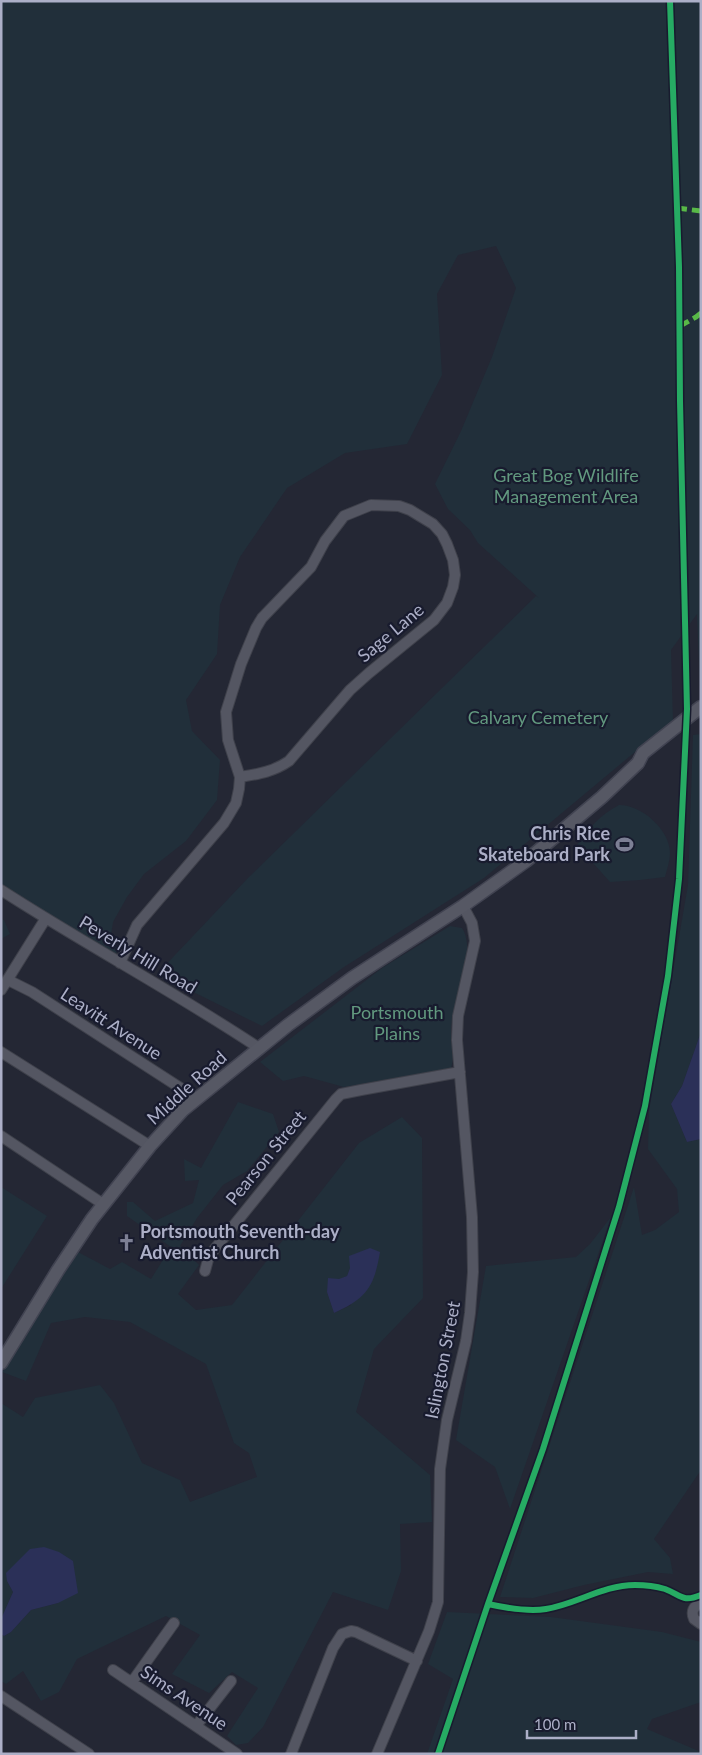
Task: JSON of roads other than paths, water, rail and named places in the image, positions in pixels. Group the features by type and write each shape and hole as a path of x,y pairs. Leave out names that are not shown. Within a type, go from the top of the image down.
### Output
{"main road":[{"name":"Middle Road","path":"1,1362 69,1253 104,1204 150,1146 196,1098 352,978 463,906 511,872 550,842 602,797 638,762 647,758 692,718"}],"street":[{"name":"Sage Lane","path":"120,963 137,925 231,812 236,803 240,777 228,740 226,712 241,664 262,618 311,567 325,541 344,516 370,505 385,504 410,510 433,524 442,534 453,560 455,575 447,603 434,620 368,673 350,690 289,761 278,769 266,773 240,777"},
{"name":"Peverly Hill Road","path":"1,890 166,989 259,1048"},
{"name":"Islington Street","path":"377,1754 429,1631 438,1602 440,1468 447,1420 466,1341 472,1293 472,1217 457,1028 475,941 472,923 463,906"},
{"path":"1,990 46,918"},
{"name":"Leavitt Avenue","path":"8,980 32,992 196,1098"},
{"path":"1,1052 150,1146"},
{"name":"Pearson Street","path":"205,1271 209,1256 312,1127 342,1094 460,1072"},
{"path":"1,1136 104,1204"},
{"path":"701,1603 696,1606 693,1612 694,1619 701,1624"},
{"path":"132,1682 174,1623"},
{"path":"291,1754 334,1648 342,1634 345,1632 356,1632 416,1661"},
{"name":"Sims Avenue","path":"112,1670 237,1754"},
{"path":"196,1726 231,1681"},
{"path":"1,1696 89,1754"}],"water":[{"path":"701,1032 701,1139 687,1142 671,1104 682,1086"},
{"path":"370,1248 380,1252 372,1283 354,1302 334,1313 327,1292 328,1278 339,1279 347,1276 350,1268 349,1256"},
{"path":"44,1547 59,1552 73,1561 78,1593 58,1603 31,1610 11,1632 4,1636 1,1634 1,1619 13,1592 7,1581 6,1573 30,1549"}],"place":[{"name":"Chris Rice Skateboard Park","path":"624,844"},
{"name":"Portsmouth Seventh-day Adventist Church","path":"126,1242"}],"park label":[{"name":"Great Bog Wildlife Management Area","path":"566,486"},
{"name":"Calvary Cemetery","path":"538,718"},
{"name":"Portsmouth Plains","path":"397,1023"}]}
